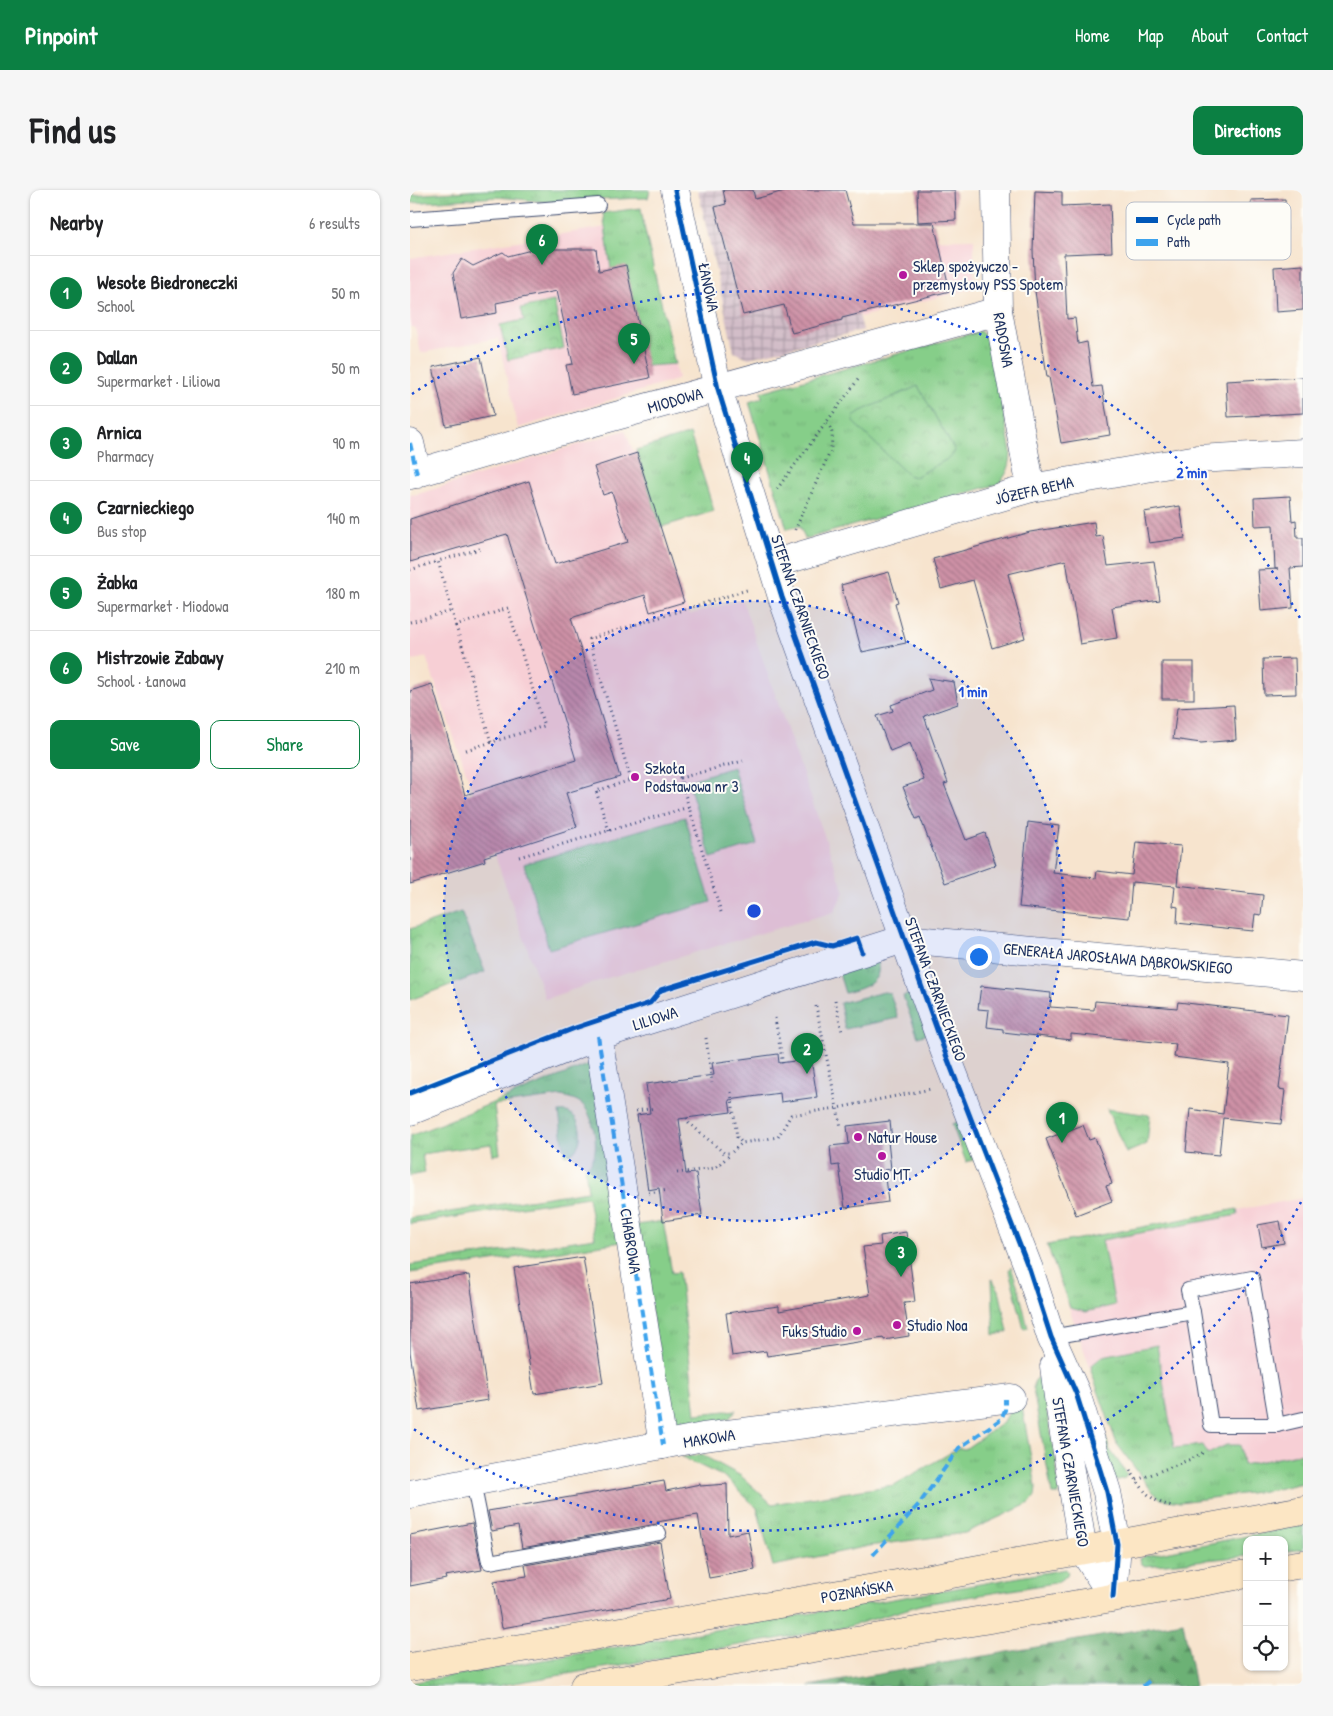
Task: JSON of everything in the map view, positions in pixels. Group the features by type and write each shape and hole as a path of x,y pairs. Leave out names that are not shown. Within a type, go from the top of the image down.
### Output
{"main road":[{"name":"POZNAŃSKA","path":"410,1667 877,1588 1303,1510"},
{"path":"1288,1566 1303,1564"},
{"path":"584,1686 1243,1575"}],"street":[{"name":"ŁANOWA","path":"675,190 718,389"},
{"name":"RADOSNA","path":"996,190 998,311 1031,488"},
{"name":"MIODOWA","path":"413,474 554,433 998,311"},
{"name":"STEFANA CZARNIECKIEGO","path":"718,389 782,597 945,1052 1029,1269 1051,1337 1076,1393 1107,1492 1118,1544 1113,1597"},
{"path":"410,442 413,474"},
{"name":"JÓZEFA BEMA","path":"772,564 1031,488 1198,459 1303,454"},
{"name":"GENERAŁA JAROSŁAWA DĄBROWSKIEGO","path":"904,939 1303,976"},
{"name":"LILIOWA","path":"410,1111 598,1036 904,939"},
{"name":"CHABROWA","path":"598,1036 664,1445"},
{"name":"STEFANA CZARNIECKIEGO","path":"1051,1337 1058,1396 1083,1550 1113,1597"},
{"name":"MAKOWA","path":"410,1494 703,1438 1011,1398"}],"lane":[{"path":"410,219 598,205"},
{"path":"1276,1425 1252,1278 1188,1290 1210,1425 1276,1425 1303,1419"},
{"path":"1051,1337 1193,1312"},
{"path":"473,1482 489,1562 659,1533"}],"path":[{"path":"776,490 872,361 868,346"},
{"path":"795,536 795,527 830,452 833,438 830,425 826,422"},
{"path":"410,570 480,549"},
{"path":"438,561 491,742"},
{"path":"609,831 596,791 631,780 589,640 750,590"},
{"path":"456,626 508,608 544,726 466,750"},
{"path":"410,622 452,611"},
{"path":"721,912 680,778 743,761"},
{"path":"519,857 689,807"},
{"path":"835,1000 842,1032"},
{"path":"816,1006 841,1127"},
{"path":"776,1018 783,1065"},
{"path":"706,1038 712,1083"},
{"path":"677,1173 715,1168 742,1143 778,1137 791,1115 837,1108 931,1089"},
{"path":"730,1092 737,1136 742,1143"},
{"path":"687,1118 689,1123 724,1152 731,1153"},
{"path":"1137,1480 1190,1460 1206,1451"},
{"path":"1127,1466 1148,1495 1157,1503 1172,1506"}],"shaded area":[{"path":"698,190 825,190 863,330 749,358 734,352"},
{"path":"638,222 644,226 678,378 676,380 518,428 498,338 421,353 415,327 410,327 410,258"},
{"path":"974,239 974,288 860,317 839,242"},
{"name":"Szkoła Podstawowa nr 3","path":"625,430 633,451 690,434 714,511 661,527 684,602 689,615 742,600 844,892 834,912 611,977 545,999 426,657 410,661 410,495"},
{"path":"1303,1198 1303,1483 1272,1490 1180,1502 1161,1499 1152,1491 1117,1444 1047,1245"}],"green space":[{"path":"485,190 650,190 648,198 547,202 498,197 410,203 410,195"},
{"path":"641,208 675,364 647,366 626,266 611,269 603,213"},
{"path":"554,301 564,348 508,360 500,325 524,320 521,308"},
{"path":"980,331 987,338 992,350 1011,452 1008,470 998,484 805,539 800,526 787,529 749,402 762,398 761,392"},
{"path":"918,386 955,451 951,457 915,477 908,475 853,422 854,416 861,411"},
{"path":"690,434 714,511 661,527 636,450"},
{"path":"733,767 757,844 711,858 688,781"},
{"path":"685,817 711,902 549,949 524,864"},
{"path":"461,912 485,972 410,1000 410,929"},
{"path":"877,962 877,975 870,984 845,993 839,973"},
{"path":"884,992 890,993 898,1018 845,1029 840,1003"},
{"path":"912,993 927,1034 918,1037 903,996"},
{"path":"590,1064 622,1242 410,1273 410,1265 595,1238 588,1197 410,1224 410,1218 588,1191 585,1168 594,1157 593,1125 587,1110 581,1103 573,1099 561,1096 494,1105 500,1154 493,1155 491,1144 422,1154 425,1173 410,1176 410,1136"},
{"path":"1107,1109 1150,1115 1147,1144 1126,1153"},
{"path":"559,1112 571,1114 578,1123 580,1130 579,1143 576,1148 572,1153 565,1155"},
{"path":"959,1121 974,1160 966,1162 952,1124"},
{"path":"1237,1209 1238,1215 1102,1240 1115,1305 1086,1312 1070,1308 1047,1245"},
{"path":"663,1221 672,1273 679,1272 696,1414 736,1410 729,1419 671,1428 637,1225"},
{"path":"1011,1267 1019,1290 1028,1328 1024,1329 1009,1270"},
{"path":"992,1279 999,1290 1008,1332 994,1335"},
{"path":"1157,1345 1174,1448 1203,1445 1208,1454 1226,1445 1240,1445 1243,1465 1303,1453 1303,1483 1272,1490 1180,1502 1161,1499 1152,1491 1117,1444 1091,1371 1092,1365 1103,1356"},
{"path":"1082,1374 1110,1450 1127,1474 1125,1478 1115,1481"},
{"path":"1036,1378 1040,1378 1042,1386 1056,1459 1059,1494 1052,1494 1034,1395 1033,1385"},
{"path":"1021,1401 1036,1487 1035,1496 1030,1503 965,1533 869,1546 773,1566 757,1508 726,1478 682,1457 702,1455 741,1476 772,1504 894,1485 959,1448 965,1449 1004,1422 1009,1412"},
{"path":"1303,1525 1303,1549 1288,1551 1288,1536 1247,1536"},
{"path":"1243,1537 1243,1556 1145,1566 1140,1559 1145,1556"},
{"path":"1066,1569 1068,1572 1067,1576 1055,1583 924,1604 847,1627 496,1686 410,1686 410,1683"},
{"path":"1183,1622 1195,1686 809,1686"}],"building":[{"path":"723,190 753,190 755,199 788,190 845,190 854,223 934,223 950,291 842,318 842,320 792,333 784,305 743,315 715,207 726,204"},
{"path":"917,190 955,190 956,220 918,222"},
{"path":"1035,191 1062,192 1062,206 1110,204 1112,252 1064,254 1067,319 1075,318 1078,344 1087,342 1093,387 1102,386 1110,435 1061,443 1049,377 1047,377 1035,291 1033,251"},
{"path":"1285,199 1285,202 1251,202 1251,200"},
{"path":"535,249 596,249 599,271 626,265 650,378 572,394 566,365 573,364 557,291 496,303 497,313 461,319 453,273 462,259 473,266 503,252 508,256"},
{"path":"1303,265 1303,310 1276,312 1274,267"},
{"path":"481,357 493,416 446,426 433,367"},
{"path":"1303,377 1303,413 1228,417 1226,381"},
{"path":"637,453 684,602 650,612 645,595 571,618 620,777 566,793 577,827 484,857 485,861 410,884 410,691 432,684 465,795 576,760 507,534 410,562 410,519 529,481 555,564 628,542 612,492 603,495 594,467"},
{"path":"1290,496 1292,521 1296,520 1297,538 1303,538 1303,567 1290,568 1293,608 1261,611 1258,570 1278,569 1275,569 1273,525 1255,526 1254,498"},
{"path":"1180,506 1185,538 1149,543 1144,512"},
{"path":"1094,522 1096,537 1103,536 1108,566 1154,561 1160,600 1112,607 1117,638 1080,644 1066,560 1008,574 1025,638 992,648 973,580 941,589 933,559 1030,532"},
{"path":"889,572 898,602 895,603 906,643 862,652 852,615 849,615 841,585"},
{"path":"1295,658 1296,694 1264,695 1263,659"},
{"path":"1162,662 1194,662 1194,699 1162,699"},
{"path":"928,678 954,682 958,704 924,716 948,783 944,784 966,840 985,833 996,865 945,883 920,817 916,819 903,787 924,780 910,743 890,751 877,716 893,711 891,705 932,690"},
{"path":"1234,705 1236,740 1201,743 1173,739 1177,708"},
{"path":"1028,822 1059,826 1053,873 1096,878 1097,871 1132,875 1136,842 1181,846 1177,885 1263,895 1261,915 1255,914 1253,931 1177,923 1178,907 1173,906 1175,886 1132,882 1129,918 1019,907"},
{"path":"981,986 1051,993 1050,1007 1094,1010 1095,1001 1177,1008 1178,1002 1288,1015 1279,1089 1285,1090 1281,1124 1223,1118 1219,1155 1186,1152 1190,1109 1223,1114 1229,1064 1174,1057 1176,1044 1071,1034 1071,1040 1003,1032 1003,1029 987,1027 989,1010 978,1009"},
{"path":"778,1054 779,1063 811,1059 817,1097 781,1102 780,1093 729,1100 731,1112 679,1119 686,1174 696,1173 702,1215 663,1221 659,1188 648,1190 637,1115 650,1113 646,1084 714,1075 712,1063"},
{"path":"890,1121 892,1141 888,1141 891,1169 884,1170 888,1202 845,1208 839,1165 832,1166 830,1146 849,1144 847,1126"},
{"path":"1083,1125 1089,1140 1095,1138 1104,1160 1112,1184 1106,1186 1112,1201 1076,1215 1046,1139"},
{"path":"1280,1221 1284,1243 1262,1247 1258,1225"},
{"path":"906,1232 915,1302 904,1303 909,1336 884,1340 884,1338 767,1356 766,1351 732,1356 726,1313 779,1306 779,1311 870,1295 863,1247 881,1245 880,1236"},
{"path":"583,1257 603,1383 534,1394 514,1268"},
{"path":"469,1275 488,1400 419,1411 410,1352 410,1284"},
{"path":"664,1481 666,1491 700,1484 700,1486 727,1484 728,1535 748,1531 755,1570 709,1578 698,1515 522,1548 518,1526 492,1531 488,1511"},
{"path":"472,1523 482,1570 445,1576 446,1579 410,1586 410,1535"},
{"path":"660,1542 670,1599 502,1628 494,1581 527,1576 525,1565"}],"marked path":[{"path":"410,443 417,474"},
{"path":"598,1036 663,1445"},
{"path":"873,1555 920,1503 959,1448 1001,1419 1005,1410 1005,1399"},
{"path":"1143,1686 1149,1681"}],"cycle path":[{"path":"675,190 718,389 782,597 945,1052 1029,1269 1051,1337 1076,1393 1107,1492 1117,1544 1113,1597"},
{"path":"410,1093 575,1028 650,1003 661,990 816,942 832,946 857,938 862,952"}],"place":[{"name":"Mistrzowie Zabawy","path":"542,265"},
{"name":"Sklep spożywczo - przemysłowy PSS Społem","path":"903,275"},
{"name":"Żabka","path":"634,364"},
{"name":"Czarnieckiego","path":"747,483"},
{"name":"Szkoła Podstawowa nr 3","path":"635,777"},
{"name":"Dallan","path":"807,1074"},
{"name":"Natur House","path":"858,1137"},
{"name":"Wesołe Biedroneczki","path":"1062,1143"},
{"name":"Studio MT","path":"882,1156"},
{"name":"Arnica","path":"901,1277"},
{"name":"Studio Noa","path":"897,1325"},
{"name":"Fuks Studio","path":"857,1331"}]}
